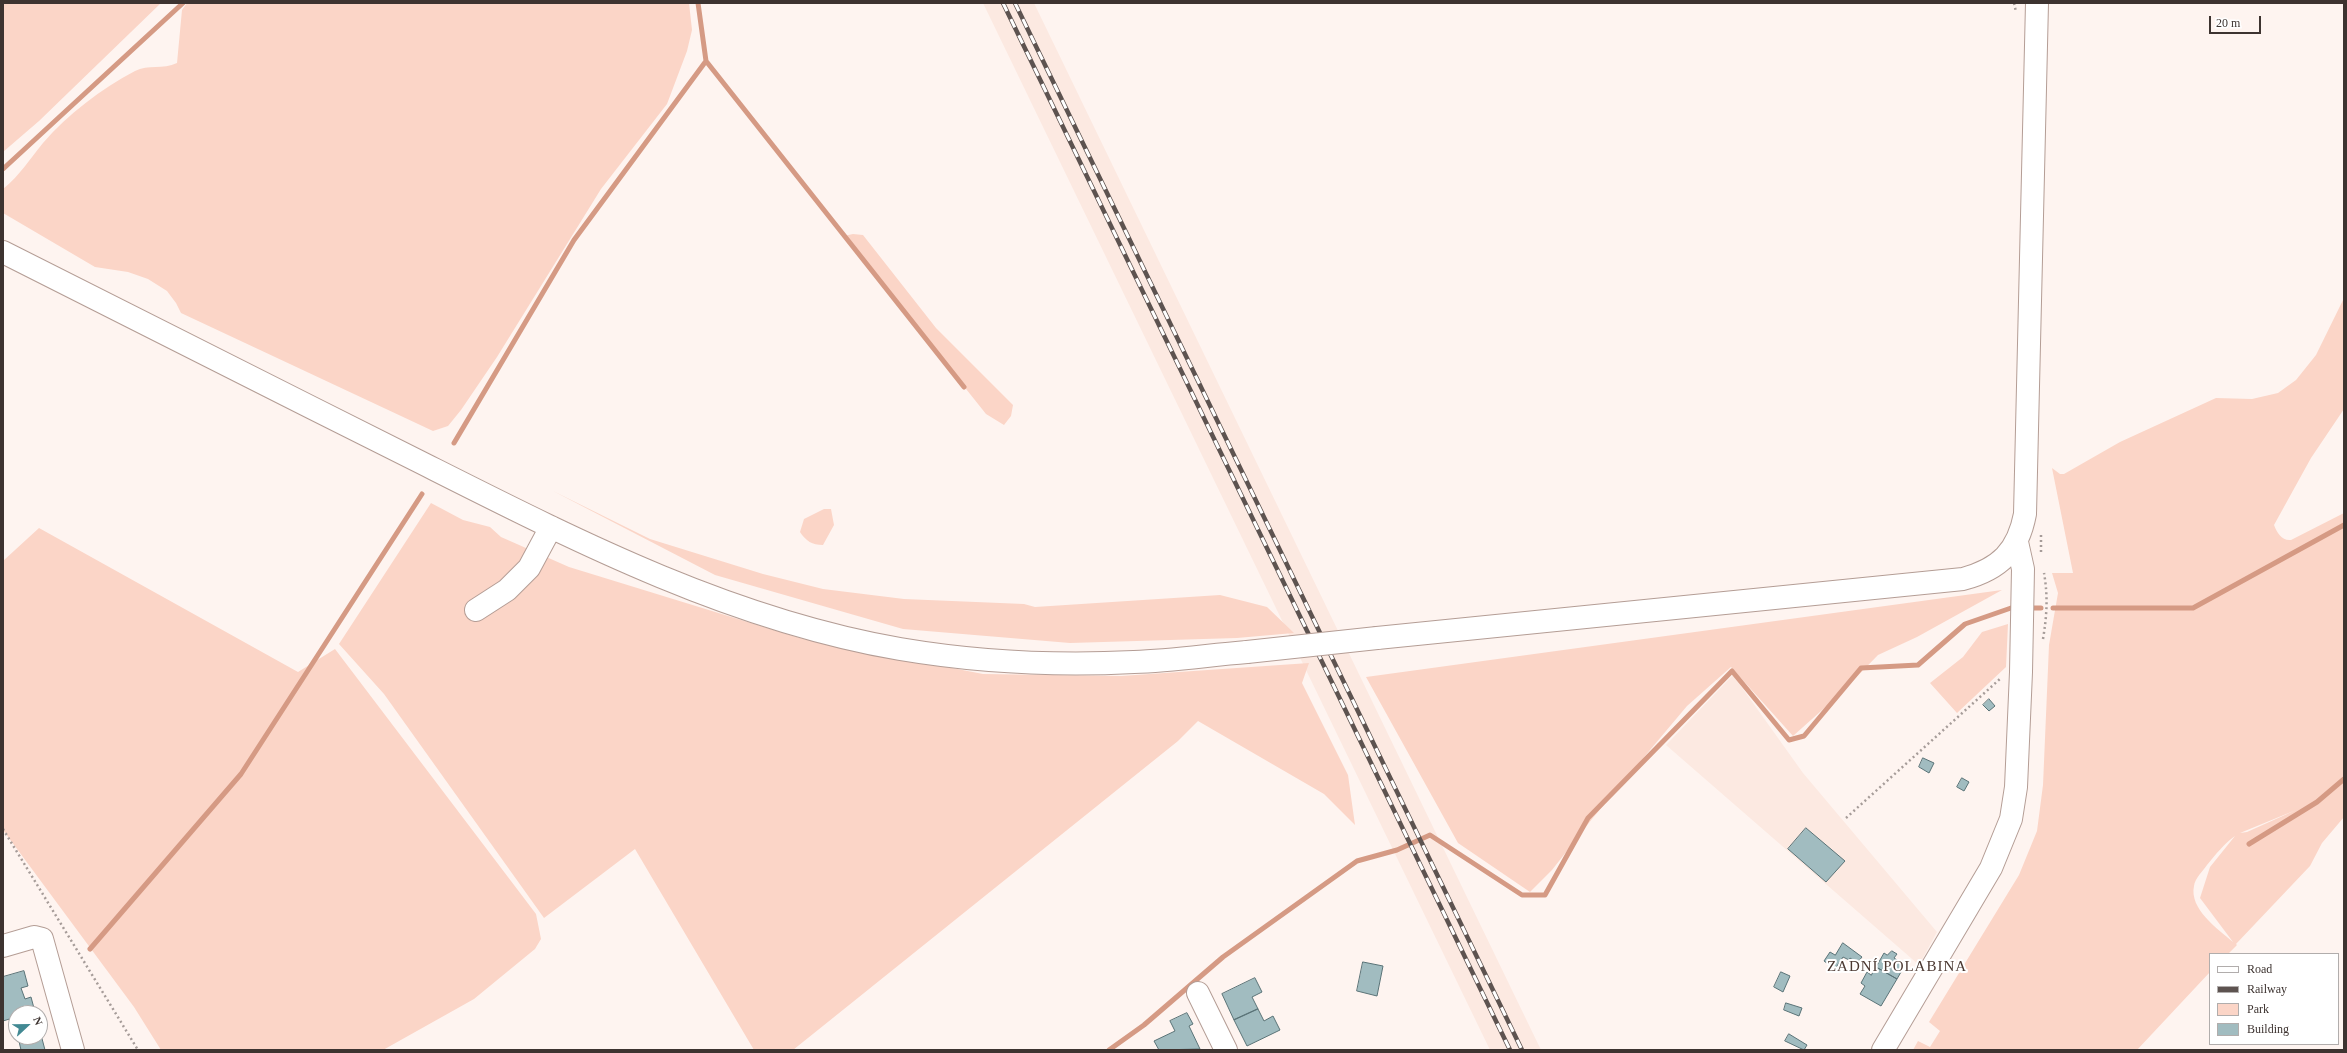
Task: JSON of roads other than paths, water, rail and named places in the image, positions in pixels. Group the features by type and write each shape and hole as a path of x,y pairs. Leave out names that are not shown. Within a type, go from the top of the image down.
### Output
{"street":[{"path":"3,252 551,527 624,562 701,594 775,618 836,635 901,649 996,660 1066,664 1136,662 1247,652 1963,578 1993,567 2010,552 2017,542 2025,514 2037,3"},
{"path":"476,610 507,590 529,568 551,527"},
{"path":"1883,1050 1984,879 2006,836 2015,803 2023,569 2017,542"},
{"path":"3,946 34,937 42,939 73,1050"},
{"path":"1198,993 1226,1050"}],"waterway":[{"path":"3,169 183,3"},
{"path":"454,443 574,240 706,61 698,3"},
{"path":"706,61 964,387"},
{"path":"90,949 241,774 422,494"},
{"path":"2053,608 2193,608 2344,525"},
{"path":"1109,1050 1144,1025 1223,957 1357,861 1397,850 1430,835 1522,895 1545,895 1588,818 1732,671 1789,740 1804,736 1861,668 1918,665 1965,624 2011,608"},
{"path":"2030,608 2041,608"},
{"path":"2249,844 2317,802 2344,779"}],"railway":[{"path":"1003,3 1510,1050"},
{"path":"1015,3 1522,1050"}],"district":[{"name":"ZADNÍ POLABINA","path":"1897,967"}]}
